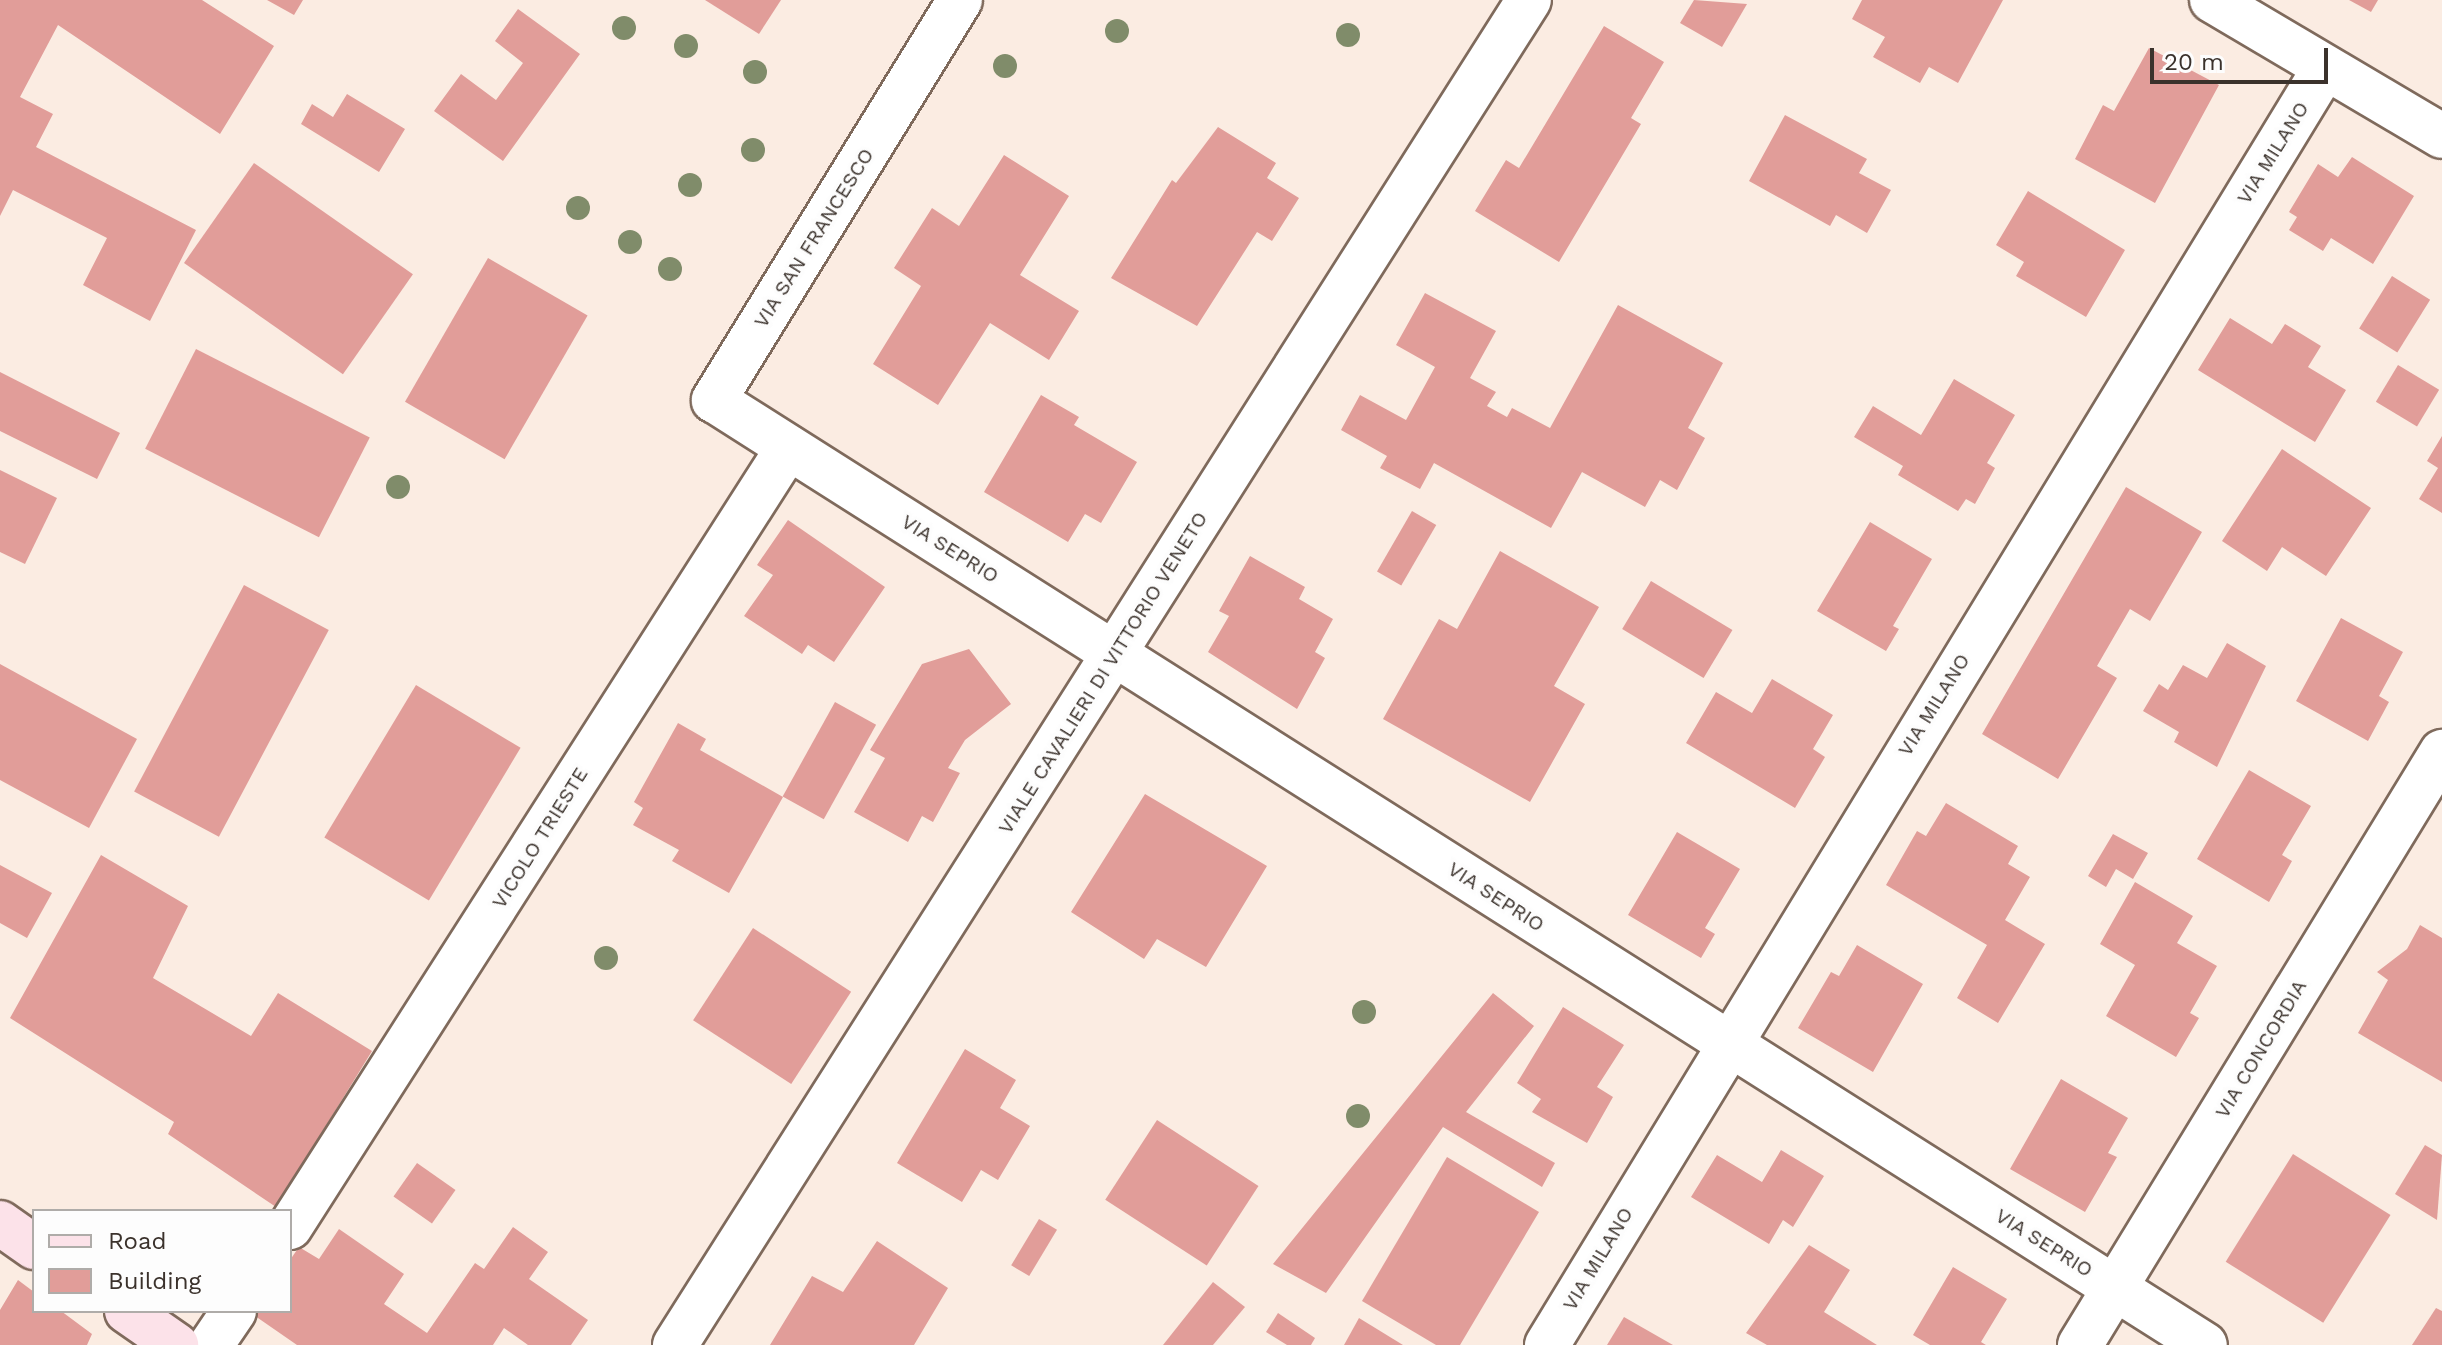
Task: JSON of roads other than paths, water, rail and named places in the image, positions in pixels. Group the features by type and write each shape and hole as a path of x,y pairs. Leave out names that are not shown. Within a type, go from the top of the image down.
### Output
{"street":[{"name":"VIA SAN FRANCESCO","path":"788,448 714,400 960,0"},
{"name":"VIALE CAVALIERI DI VITTORIO VENETO","path":"675,1345 1529,0"},
{"path":"2226,4 2325,68 2442,136"},
{"name":"VIA MILANO","path":"1547,1345 1726,1044 2325,68"},
{"name":"VIA SEPRIO","path":"788,448 2205,1345"},
{"name":"VICOLO TRIESTE","path":"292,1224 788,448"},
{"name":"VIA CONCORDIA","path":"2080,1345 2442,752"},
{"path":"0,1223 32,1246"},
{"path":"130,1313 176,1345"},
{"path":"211,1345 233,1313"}]}
